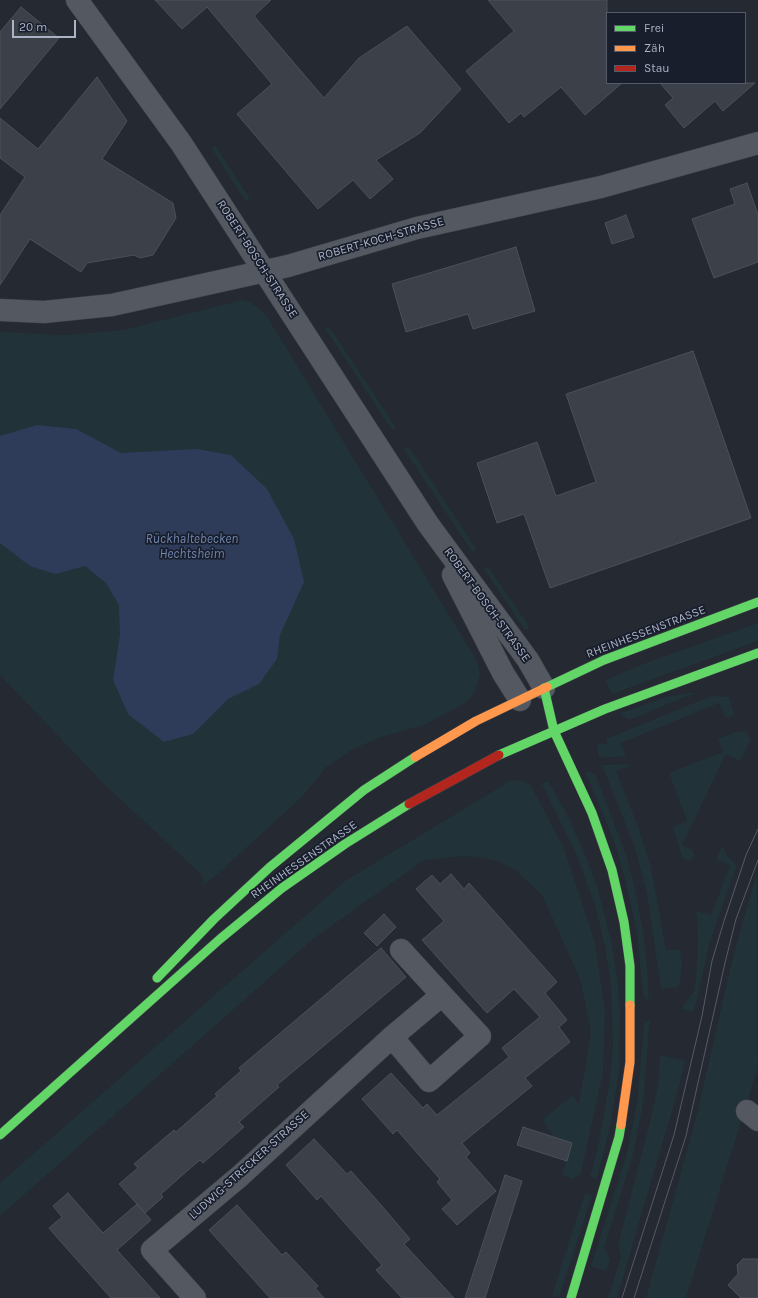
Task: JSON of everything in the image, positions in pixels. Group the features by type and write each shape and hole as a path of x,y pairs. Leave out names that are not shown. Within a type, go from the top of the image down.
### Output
{"main road":[{"name":"RHEINHESSENSTRASSE","path":"151,985 219,914 270,867 324,821 364,790 420,754 476,721 523,702 544,688 604,660 758,602"},
{"name":"RHEINHESSENSTRASSE","path":"0,1135 220,939 282,888 346,844 424,794 494,757 605,709 758,653"},
{"path":"544,688 554,731 592,813 612,870 624,922 630,966 630,1062 619,1137 571,1298"},
{"path":"543,720 554,731"},
{"name":"RHEINHESSENSTRASSE","path":"79,1066 131,1006"}],"street":[{"name":"ROBERT-BOSCH-STRASSE","path":"77,0 181,143 428,524 528,660 544,688"},
{"name":"ROBERT-KOCH-STRASSE","path":"0,310 44,312 112,305 264,270 288,266 417,228 601,187 758,143"},
{"name":"ROBERT-BOSCH-STRASSE","path":"428,524 503,672 523,702"},
{"path":"392,1037 429,1081 480,1036 401,950"},
{"name":"LUDWIG-STRECKER-STRASSE","path":"195,1298 152,1250 240,1176 392,1037 442,995"}],"shaded area":[{"path":"215,145 250,199 246,202 211,148"},
{"path":"242,300 251,303 260,309 268,318 477,661 480,673 475,691 467,702 424,725 381,737 353,749 325,768 304,795 213,878 202,886 204,882 202,875 105,785 0,675 0,332 64,335 124,330"},
{"path":"329,326 397,429 392,430 325,328"},
{"path":"409,447 477,550 472,552 404,449"},
{"path":"488,567 530,627 525,630 484,569"},
{"path":"758,623 758,641 612,694 605,680 643,664"},
{"path":"695,693 632,719 627,719 621,713 666,697"},
{"path":"711,696 729,697 734,715 728,718 725,717 719,703 621,743 626,756 599,758 597,748 599,744 607,744 606,739"},
{"path":"743,731 747,733 751,740 740,761 726,754 682,845 692,850 695,855 690,860 683,859 673,827 687,821 669,773 723,752 718,739 735,732"},
{"path":"629,764 630,766 616,771 638,826 651,867 666,950 680,950 682,966 679,987 661,989 647,894 635,848 602,765"},
{"path":"585,771 591,772 596,776 627,857 643,930 649,1003 643,994 637,934 625,879 615,844"},
{"path":"519,780 526,782 531,786 564,848 595,943 605,1010 603,1073 581,1173 573,1179 562,1175 572,1143 555,1138 542,1120 572,1096 579,1104 591,1032 580,979 542,895 514,869 494,860 466,856 424,860 313,939 0,1216 0,1183 345,881 510,781"},
{"path":"548,781 567,814 597,886 612,944 618,983 620,1012 619,1072 610,1127 597,1179 590,1177 599,1142 610,1078 613,1046 611,985 605,947 595,905 577,856 542,784"},
{"path":"722,845 728,857 737,865 710,941 694,1012 681,1009 694,991 696,980 698,938 696,911 711,915 730,865 716,859"},
{"path":"757,872 758,1067 686,1298 646,1298 697,1114 733,957"},
{"path":"650,1019 643,1104 633,1155 604,1248 610,1260 606,1271 591,1266 627,1153 637,1103 644,1024"},
{"path":"660,1055 685,1061 680,1083 617,1298 608,1298 621,1256 618,1245 650,1122 658,1085"},
{"path":"585,1193 592,1196 559,1298 552,1295"}],"water":[{"name":"Rückhaltebecken Hechtsheim","path":"37,425 76,429 121,453 197,449 231,455 267,489 294,539 304,582 280,635 277,659 259,684 228,699 193,734 164,742 128,714 113,680 120,635 119,605 106,583 85,566 55,574 30,566 0,543 0,436"}],"building":[{"path":"155,0 271,0 254,16 324,98 359,58 407,26 461,89 420,133 376,160 393,179 370,199 353,180 318,209 237,114 272,84 207,7 182,29"},
{"path":"488,0 607,0 606,84 621,84 585,115 561,87 524,117 521,113 509,123 466,71 514,31"},
{"path":"21,7 59,38 0,109 0,32"},
{"path":"97,77 127,121 102,159 173,203 176,218 153,255 140,258 134,255 87,263 81,272 30,239 0,285 0,215 25,177 0,158 0,118 38,149"},
{"path":"755,83 723,111 715,101 684,128 665,105 673,98 661,84"},
{"path":"747,183 758,215 758,262 714,278 692,219 735,204 730,189"},
{"path":"626,215 634,237 612,244 605,223"},
{"path":"516,247 535,311 473,329 468,314 406,332 392,284"},
{"path":"693,351 751,518 550,588 524,514 497,523 477,463 537,442 556,496 596,482 566,394"},
{"path":"451,874 464,889 469,883 557,982 545,993 567,1020 559,1027 570,1042 525,1078 532,1086 462,1143 470,1153 466,1157 496,1191 457,1225 442,1209 452,1200 437,1182 440,1179 397,1130 393,1134 362,1099 391,1073 423,1108 427,1104 437,1115 509,1057 502,1048 540,1017 514,989 487,1013 422,940 444,921 416,889 432,875 440,884"},
{"path":"384,914 396,927 377,946 364,933"},
{"path":"381,948 406,977 277,1085 279,1087 239,1122 244,1127 203,1163 200,1160 187,1171 161,1194 163,1197 145,1213 119,1184 138,1168 134,1164 174,1130 176,1132 217,1096 215,1094 241,1071 239,1068"},
{"path":"523,1127 572,1143 567,1161 517,1145"},
{"path":"314,1139 347,1174 351,1171 381,1205 410,1239 404,1244 454,1298 402,1298 376,1270 382,1265 321,1196 317,1200 286,1165"},
{"path":"505,1175 522,1181 485,1298 465,1298"},
{"path":"68,1193 103,1233 137,1204 151,1220 117,1250 160,1298 111,1298 61,1242 49,1228 62,1217 53,1206"},
{"path":"237,1205 282,1255 286,1252 318,1286 315,1288 324,1298 270,1298 209,1230"},
{"path":"743,1259 758,1259 758,1298 741,1298 728,1285 738,1274 737,1265"}],"tram line":[{"path":"622,1298 674,1135 702,1016 712,961 746,855 758,829"},
{"path":"634,1298 686,1136 736,919 758,860"}],"traffic: fast":[{"path":"547,687 604,660 758,602"},
{"path":"499,755 605,709 758,653"},
{"path":"544,688 554,731 592,813 612,870 624,922 630,966 630,1005"},
{"path":"157,978 214,919 270,867 364,790 415,757"},
{"path":"0,1135 220,939 282,888 345,844 409,804"},
{"path":"571,1298 619,1137 621,1125"}],"traffic: slow":[{"path":"415,757 476,721 547,687"},
{"path":"621,1125 630,1062 630,1005"}],"traffic: jam":[{"path":"409,804 499,755"}]}
